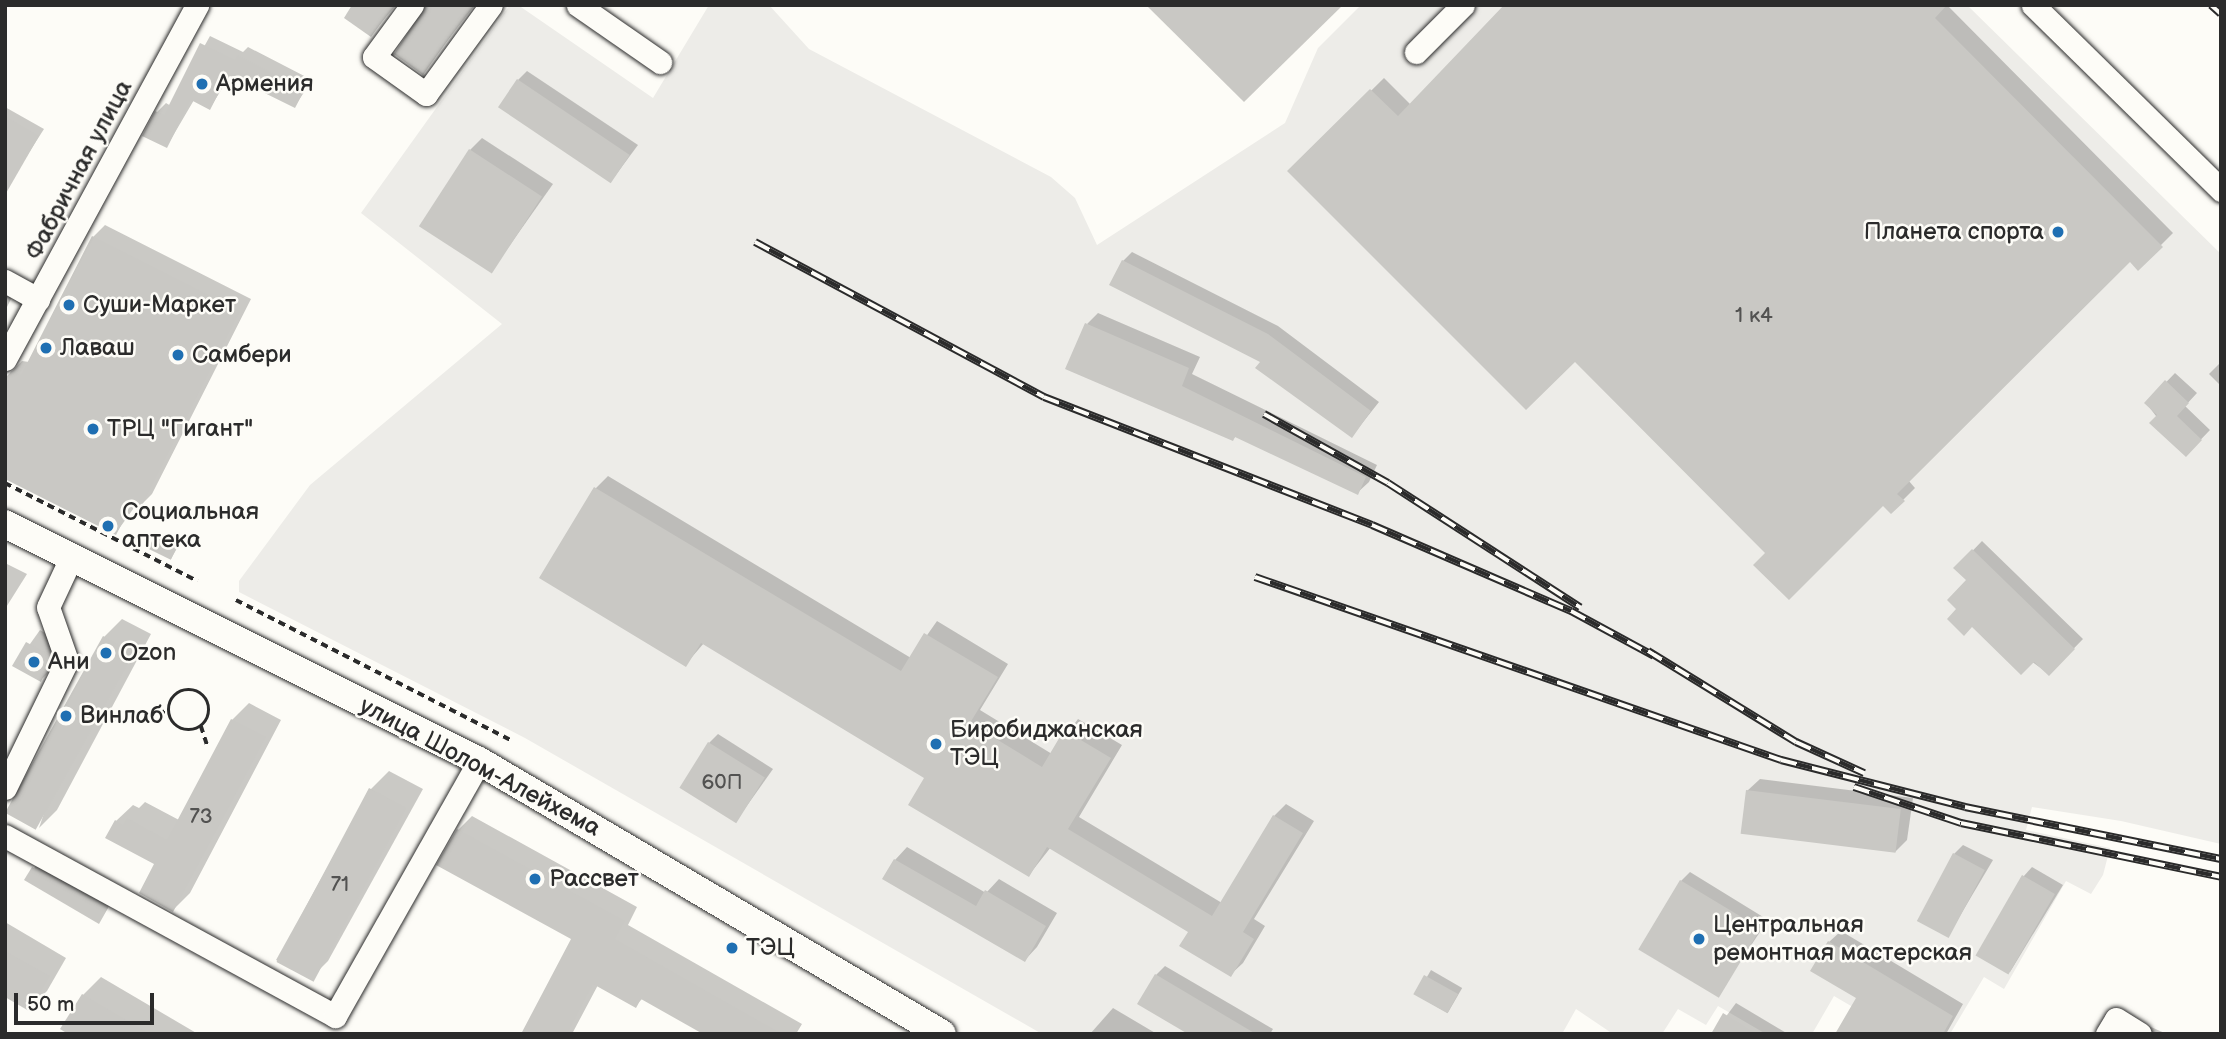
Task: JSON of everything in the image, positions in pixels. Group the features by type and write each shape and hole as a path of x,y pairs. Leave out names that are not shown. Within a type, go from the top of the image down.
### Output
{"main road":[{"name":"улица Шолом-Алейхема","path":"5,524 479,761 942,1034"}],"street":[{"name":"Фабричная улица","path":"5,359 197,5"},
{"path":"412,5 374,57 426,94 491,5"},
{"path":"578,5 660,62"},
{"path":"1416,52 1463,5"},
{"path":"2033,5 2221,190"},
{"path":"5,281 38,299"},
{"path":"5,788 67,661 48,607 71,558"},
{"path":"5,836 335,1016 479,761"},
{"path":"2106,1034 2116,1019 2140,1034"}],"path":[{"path":"5,483 197,581"},
{"path":"236,600 513,741"},
{"path":"169,711 177,694 196,691 209,706 201,726 208,747"},
{"path":"110,719 169,711"},
{"path":"169,711 180,727 201,726"}],"shaded area":[{"name":"Биробиджанская ТЭЦ","path":"510,5 518,5 653,98 709,5 769,5 809,49 1051,177 1075,198 1097,245 1285,123 1318,48 1361,5 1967,5 2221,254 2221,844 2121,821 2032,807 2026,830 2110,848 2103,875 2091,894 2066,881 2004,989 1984,977 1950,1034 1899,1034 1834,996 1812,1034 1766,1034 1718,1006 1706,1025 1678,1009 1662,1034 1613,1034 1576,1009 1562,1034 1042,1034 525,738 239,592 239,581 310,485 502,324 361,213"}],"building":[{"path":"352,5 394,5 371,37 344,18"},
{"path":"426,5 473,5 423,75 394,54"},
{"path":"1146,5 1343,5 1244,102"},
{"path":"1504,5 1947,5 1935,18 2163,247 2138,271 2130,262 1897,494 1905,501 1891,514 1883,506 1789,600 1753,565 1765,553 1575,362 1526,410 1287,171 1370,89 1398,116"},
{"path":"200,43 235,60 237,55 305,89 295,108 228,75 210,110 191,100 167,148 142,136 155,111 164,115"},
{"path":"517,79 630,155 611,183 498,107"},
{"path":"5,116 39,136 5,195"},
{"path":"469,149 542,196 492,274 419,226"},
{"name":"ТРЦ \"Гигант\"","path":"92,236 240,311 140,509 132,504 116,535 5,479 5,378 12,371 21,375"},
{"path":"1122,260 1268,334 1371,411 1352,438 1255,368 1260,362 1109,285"},
{"path":"1085,323 1189,368 1182,386 1366,477 1358,495 1235,437 1233,441 1065,369"},
{"path":"2165,380 2189,403 2177,416 2202,440 2186,457 2149,423 2157,415 2144,403"},
{"name":"Биробиджанская ТЭЦ","path":"594,487 901,671 924,633 998,677 970,723 1042,767 1064,730 1111,758 1068,829 1212,916 1273,815 1303,833 1243,932 1254,939 1231,977 1179,946 1188,932 1047,847 1029,877 908,805 924,778 701,643 686,667 539,578"},
{"path":"154,537 176,548 171,560 148,549"},
{"path":"1972,549 2075,649 2049,676 2034,662 2021,675 1972,627 1964,636 1947,619 1956,609 1947,600 1966,580 1953,568"},
{"path":"103,636 134,653 36,830 5,813"},
{"name":"Ани","path":"26,642 50,655 41,682 12,666"},
{"path":"231,719 266,737 173,912 139,893 154,864 105,838 115,820 123,825 127,818 167,840"},
{"path":"708,742 765,778 736,823 679,788"},
{"path":"369,788 406,808 314,982 277,962"},
{"path":"1746,790 1901,809 1895,853 1741,834"},
{"path":"457,829 625,921 615,939 782,1034 703,1034 641,999 636,1008 593,984 567,1034 521,1034 571,939 436,865"},
{"path":"1953,853 1985,870 1949,938 1917,921"},
{"path":"894,859 976,906 985,890 1046,926 1025,962 882,879"},
{"path":"32,867 108,908 99,924 24,880"},
{"path":"2022,875 2055,894 2008,975 1976,956"},
{"name":"Центральная ремонтная мастерская","path":"1680,880 1761,928 1719,998 1638,949"},
{"path":"1828,941 1953,1016 1943,1034 1835,1034 1856,998 1810,971"},
{"path":"5,951 50,976 29,1011 5,997"},
{"path":"1155,974 1256,1034 1188,1034 1137,1004"},
{"path":"1424,975 1458,994 1447,1013 1413,994"},
{"path":"82,994 150,1034 68,1034 60,1029"},
{"path":"1723,1013 1757,1034 1711,1034"}],"railway":[{"path":"2211,5 2221,14"},
{"path":"755,242 1044,397 1372,525 1571,611 1654,656"},
{"path":"1264,414 1388,483 1580,607"},
{"path":"1255,577 1781,760 1965,807 2221,859"},
{"path":"1648,651 1796,742 1864,773"},
{"path":"1854,787 1961,823 2221,877"}],"place":[{"name":"Армения","path":"202,84"},
{"name":"Планета спорта","path":"2058,232"},
{"name":"Суши-Маркет","path":"69,305"},
{"name":"Лаваш","path":"46,348"},
{"name":"Самбери","path":"178,355"},
{"name":"ТРЦ \"Гигант\"","path":"93,429"},
{"name":"Социальная аптека","path":"108,526"},
{"name":"Ozon","path":"106,653"},
{"name":"Ани","path":"34,662"},
{"name":"Винлаб","path":"66,716"},
{"name":"Биробиджанская ТЭЦ","path":"936,744"},
{"name":"Рассвет","path":"535,879"},
{"name":"Центральная ремонтная мастерская","path":"1699,939"},
{"name":"ТЭЦ","path":"732,948"}]}
